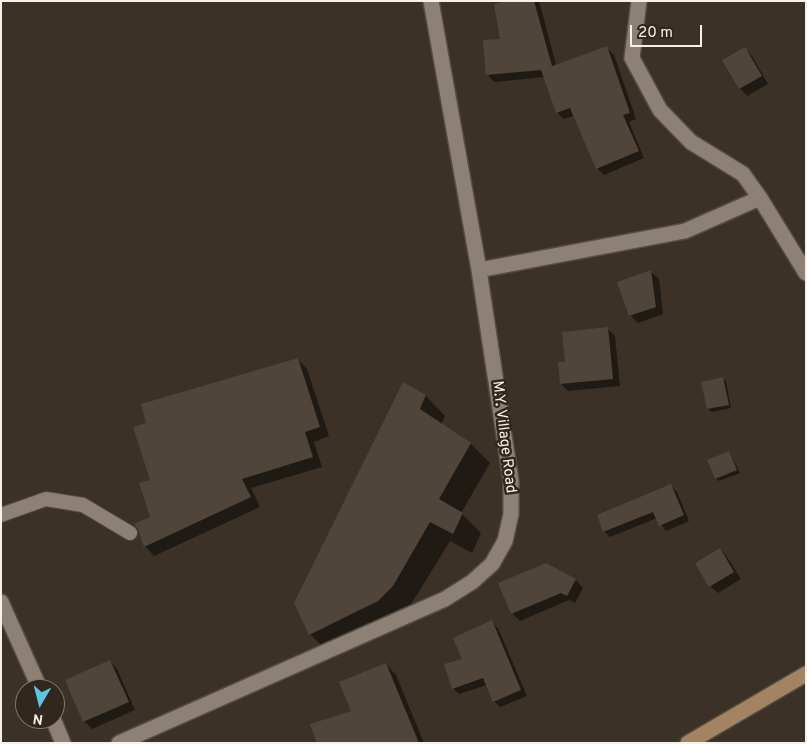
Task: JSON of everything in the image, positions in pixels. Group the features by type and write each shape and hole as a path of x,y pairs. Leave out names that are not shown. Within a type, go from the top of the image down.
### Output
{"main road":[{"path":"688,743 806,674"}],"street":[{"name":"M.Y. Village Road","path":"119,743 445,599 472,582 492,564 505,541 511,514 511,480 479,270 432,1"},
{"path":"639,1 632,58 660,110 691,142 744,174 806,273"},
{"path":"479,270 685,230 760,198"},
{"path":"1,602 36,679"},
{"path":"57,729 63,743"}],"lane":[{"path":"1,515 46,499 84,505 130,534"}],"building":[{"path":"508,1 534,1 552,66 607,46 630,113 623,115 639,151 596,169 570,108 556,113 541,70 486,75 483,40 500,39 494,4"},
{"path":"745,47 762,76 739,89 722,60"},
{"path":"651,270 656,307 629,316 617,282"},
{"path":"608,327 613,379 560,384 558,362 565,362 562,332"},
{"path":"298,358 320,427 305,432 313,457 242,479 251,497 144,547 138,529 134,524 150,517 139,483 150,480 133,427 146,423 141,404"},
{"path":"723,377 729,405 707,409 701,382"},
{"path":"403,382 426,395 420,409 471,443 439,499 463,513 453,534 430,522 393,586 378,601 309,635 294,603"},
{"path":"729,451 737,470 715,479 707,460"},
{"path":"671,484 684,515 659,526 653,512 603,532 597,515"},
{"path":"720,548 734,572 709,587 695,563"},
{"path":"546,563 576,579 567,596 561,593 511,614 498,583"},
{"path":"492,620 521,690 493,702 483,678 452,689 444,664 462,659 453,638"},
{"path":"110,660 129,702 83,722 65,680"},
{"path":"386,663 419,743 317,743 310,724 351,711 339,682"}]}
